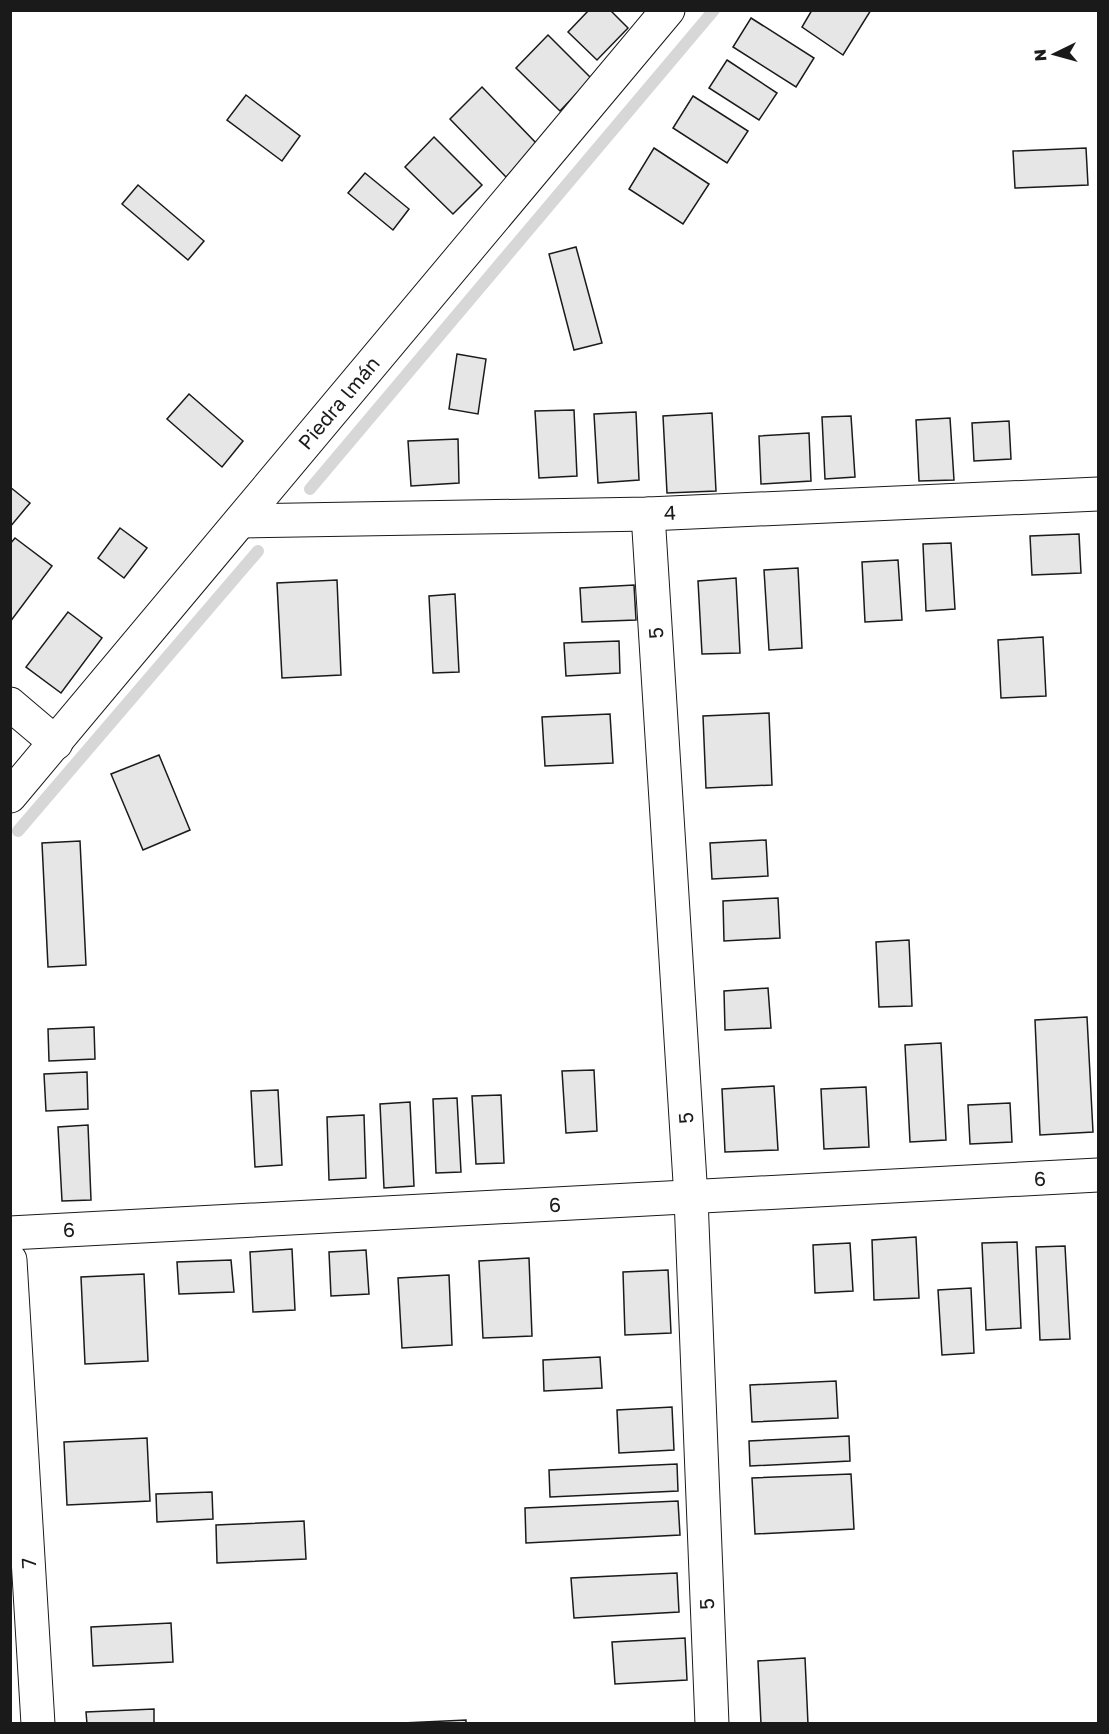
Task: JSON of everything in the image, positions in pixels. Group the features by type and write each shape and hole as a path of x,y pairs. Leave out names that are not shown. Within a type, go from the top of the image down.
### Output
{"street":[{"name":"Piedra lmán","path":"10,796 668,10"},
{"name":"4","path":"241,521 648,514 1098,494"},
{"name":"5","path":"648,514 691,1198 711,1724"},
{"path":"10,704 56,743"},
{"name":"6","path":"10,1233 1098,1176"},
{"name":"7","path":"10,1260 38,1724"}],"building":[{"path":"589,10 610,10 628,28 597,60 568,32"},
{"path":"812,10 871,10 843,55 802,27"},
{"path":"751,18 814,58 796,87 733,47"},
{"path":"548,35 591,78 560,111 516,68"},
{"path":"727,60 777,93 759,120 709,88"},
{"path":"482,87 538,145 506,177 450,119"},
{"path":"246,95 300,136 282,161 227,120"},
{"path":"693,96 748,131 727,163 673,128"},
{"path":"434,137 482,185 453,214 405,167"},
{"path":"654,148 709,184 683,224 629,189"},
{"path":"1086,148 1088,185 1015,188 1013,151"},
{"path":"365,173 409,209 393,230 348,193"},
{"path":"138,185 204,241 188,260 122,204"},
{"path":"576,247 602,343 574,350 549,254"},
{"path":"457,354 486,359 478,414 449,409"},
{"path":"189,394 243,441 222,467 167,419"},
{"path":"574,410 577,476 539,478 535,411"},
{"path":"636,412 639,480 598,483 594,414"},
{"path":"712,413 716,491 667,493 663,416"},
{"path":"851,416 855,477 825,479 822,417"},
{"path":"950,418 954,480 919,481 916,420"},
{"path":"1009,421 1011,459 974,461 972,423"},
{"path":"809,433 811,481 761,484 759,436"},
{"path":"458,439 459,483 411,486 408,441"},
{"path":"10,487 30,503 10,527"},
{"path":"120,528 147,548 124,578 98,558"},
{"path":"1079,534 1081,573 1032,575 1030,536"},
{"path":"15,538 52,566 10,622 10,544"},
{"path":"951,543 955,609 926,611 923,544"},
{"path":"898,560 902,620 865,622 862,562"},
{"path":"798,568 802,648 769,650 764,570"},
{"path":"736,578 740,653 702,654 698,581"},
{"path":"337,580 341,675 282,678 277,583"},
{"path":"634,585 636,620 582,622 580,588"},
{"path":"455,594 459,672 433,673 429,596"},
{"path":"68,612 102,638 61,693 26,667"},
{"path":"1043,637 1046,696 1001,698 998,640"},
{"path":"619,641 620,673 566,676 564,643"},
{"path":"769,713 772,785 706,788 703,716"},
{"path":"610,714 613,763 545,766 542,717"},
{"path":"159,755 190,830 143,850 111,774"},
{"path":"766,840 768,876 712,879 710,843"},
{"path":"80,841 86,965 48,967 42,843"},
{"path":"778,898 780,938 724,941 723,901"},
{"path":"909,940 912,1006 879,1007 876,942"},
{"path":"768,988 771,1028 725,1030 724,991"},
{"path":"1087,1017 1093,1132 1040,1135 1035,1020"},
{"path":"94,1027 95,1059 49,1061 48,1029"},
{"path":"941,1043 946,1140 910,1142 905,1045"},
{"path":"594,1070 597,1131 566,1133 562,1071"},
{"path":"87,1072 88,1109 46,1111 44,1074"},
{"path":"774,1086 778,1150 725,1152 722,1089"},
{"path":"866,1087 869,1147 824,1149 821,1089"},
{"path":"278,1090 282,1165 255,1167 251,1091"},
{"path":"501,1095 504,1163 476,1164 472,1096"},
{"path":"457,1098 461,1172 436,1173 433,1099"},
{"path":"410,1102 414,1186 384,1188 380,1104"},
{"path":"1010,1103 1012,1142 970,1144 968,1105"},
{"path":"364,1115 366,1178 329,1180 327,1117"},
{"path":"88,1125 91,1200 62,1201 58,1127"},
{"path":"916,1237 919,1298 874,1300 872,1240"},
{"path":"1017,1242 1021,1328 986,1330 982,1243"},
{"path":"850,1243 853,1291 815,1293 813,1245"},
{"path":"1065,1246 1070,1339 1040,1340 1036,1247"},
{"path":"292,1249 295,1310 253,1312 250,1252"},
{"path":"366,1250 369,1294 331,1296 329,1252"},
{"path":"529,1258 532,1336 483,1338 479,1261"},
{"path":"231,1260 234,1292 179,1294 177,1262"},
{"path":"668,1270 671,1333 625,1335 623,1272"},
{"path":"144,1274 148,1361 85,1364 81,1277"},
{"path":"449,1275 452,1345 402,1348 398,1278"},
{"path":"971,1288 974,1353 942,1355 938,1290"},
{"path":"600,1357 602,1388 544,1391 543,1360"},
{"path":"836,1381 838,1418 752,1422 750,1385"},
{"path":"672,1407 674,1450 619,1453 617,1410"},
{"path":"849,1436 850,1461 750,1466 749,1441"},
{"path":"147,1438 150,1501 67,1505 64,1442"},
{"path":"677,1464 678,1491 550,1497 549,1470"},
{"path":"851,1474 854,1529 755,1534 752,1478"},
{"path":"212,1492 213,1519 157,1522 156,1494"},
{"path":"678,1501 680,1535 526,1543 525,1508"},
{"path":"304,1521 306,1559 217,1563 216,1525"},
{"path":"677,1573 679,1612 574,1618 571,1578"},
{"path":"171,1623 173,1662 93,1666 91,1627"},
{"path":"685,1638 687,1680 615,1684 612,1642"},
{"path":"805,1658 808,1724 761,1724 758,1661"},
{"path":"154,1709 154,1724 87,1724 86,1712"},
{"path":"466,1720 466,1724 403,1724 403,1723"}],"waterway":[{"path":"310,489 714,10"},
{"path":"18,831 258,551"}]}
